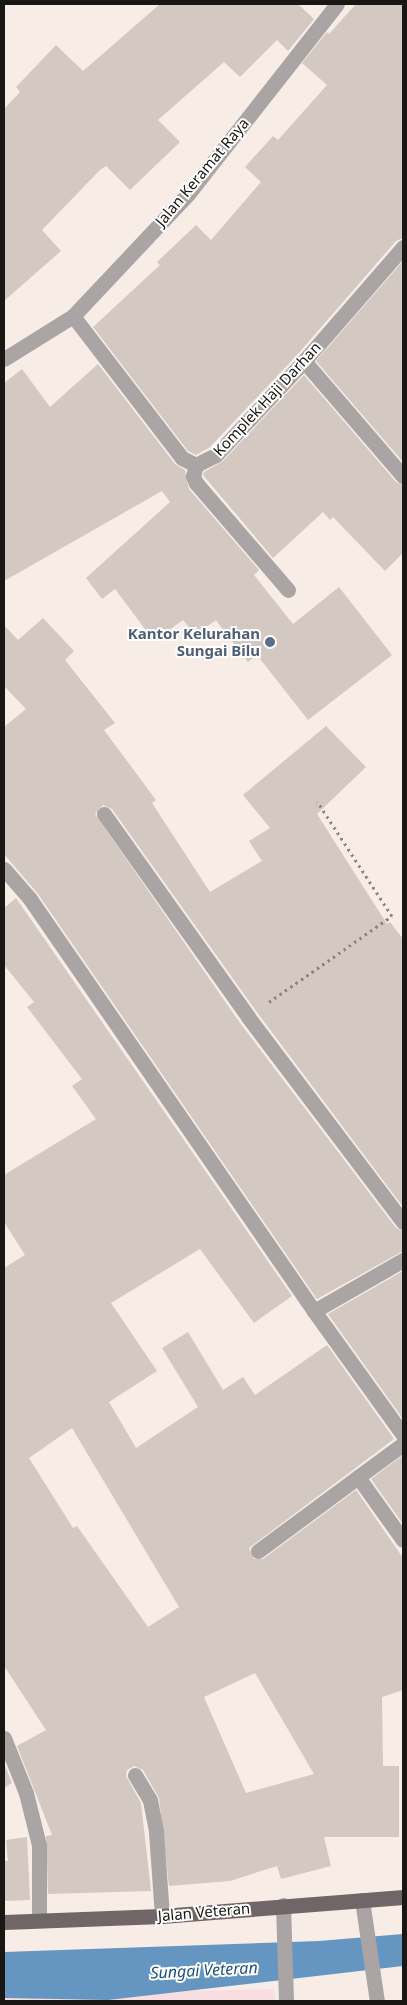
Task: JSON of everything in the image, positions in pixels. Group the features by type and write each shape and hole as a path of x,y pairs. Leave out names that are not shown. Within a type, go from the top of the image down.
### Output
{"main road":[{"name":"Jalan Veteran","path":"4,1922 162,1916 403,1897"}],"street":[{"name":"Jalan Keramat Raya","path":"4,359 73,316 188,194 337,4"},
{"name":"Komplek Haji Darhan","path":"73,316 182,458 196,465 216,454 304,361 403,247"},
{"path":"304,361 403,476"},
{"path":"196,465 193,476 196,484 288,590"},
{"path":"104,814 248,1017 403,1222"},
{"path":"4,870 30,899 314,1311 403,1435"},
{"path":"314,1311 403,1260"},
{"path":"258,1552 403,1444"},
{"path":"358,1477 403,1540"},
{"path":"4,1738 26,1794 39,1845 38,1920"},
{"path":"135,1774 151,1808 162,1916"},
{"path":"362,1900 371,1976 378,2001"},
{"path":"283,1905 286,1994"}],"path":[{"path":"248,1017 392,916 318,801"}],"shaded area":[{"path":"274,1989 275,2001 4,2001 4,1995"}],"water":[{"name":"Sungai Veteran","path":"403,1934 403,1966 108,2000 4,1998 4,1952 319,1941"}],"building":[{"path":"160,4 298,4 314,19 288,51 277,40 240,77 224,62 158,120 180,142 130,190 106,166 100,170 42,230 61,251 4,301 4,109 20,92 16,87 56,45 83,71"},
{"path":"356,4 403,4 403,238 396,241 297,355 210,447 196,455 188,451 93,327 160,265 157,262 196,225 211,240 261,182 245,167 273,136 278,140 327,85 302,63 327,32 329,34"},
{"path":"403,261 403,462 316,361"},
{"path":"98,364 175,464 185,470 189,489 259,570 254,575 293,624 339,587 392,655 308,720 257,655 248,662 216,620 195,635 183,620 154,641 115,589 102,599 86,578 170,502 162,491 4,581 4,383 22,369 50,407"},
{"path":"304,375 396,482 403,485 403,553 385,571 333,517 330,520 323,512 273,558 203,475 204,472 223,461"},
{"path":"43,618 74,651 65,660 115,723 104,730 156,800 152,803 210,892 262,861 249,841 270,828 243,795 326,726 366,767 317,814 387,924 390,922 403,939 403,1207 256,1011 112,809 103,805 95,814 240,1023 396,1228 403,1231 403,1251 317,1299 38,894 4,854 4,727 26,709 4,686 4,625 18,640"},
{"path":"16,898 292,1296 254,1323 200,1249 111,1303 157,1371 109,1402 136,1448 198,1407 162,1348 188,1332 223,1390 243,1377 255,1395 327,1345 394,1439 249,1548 254,1559 263,1559 356,1490 403,1558 403,1690 382,1697 383,1766 399,1766 399,1837 324,1837 331,1866 281,1879 277,1866 230,1881 169,1886 159,1798 143,1770 134,1766 127,1770 126,1776 141,1803 151,1891 48,1894 46,1836 52,1835 17,1746 46,1730 4,1666 4,1268 25,1255 4,1222 4,1175 96,1119 72,1086 82,1079 27,1007 34,1002 4,965 4,908","holes":["72,1428 179,1607 148,1627 77,1526 73,1528 29,1458","255,1673 314,1774 246,1793 204,1697"]},
{"path":"403,1271 403,1419 328,1314"},
{"path":"403,1455 403,1524 371,1479"},
{"path":"4,1763 12,1783 4,1788"},
{"path":"27,1837 30,1900 4,1901 4,1861 8,1861 6,1840"}],"place":[{"name":"Kantor Kelurahan Sungai Bilu","path":"270,642"}]}
